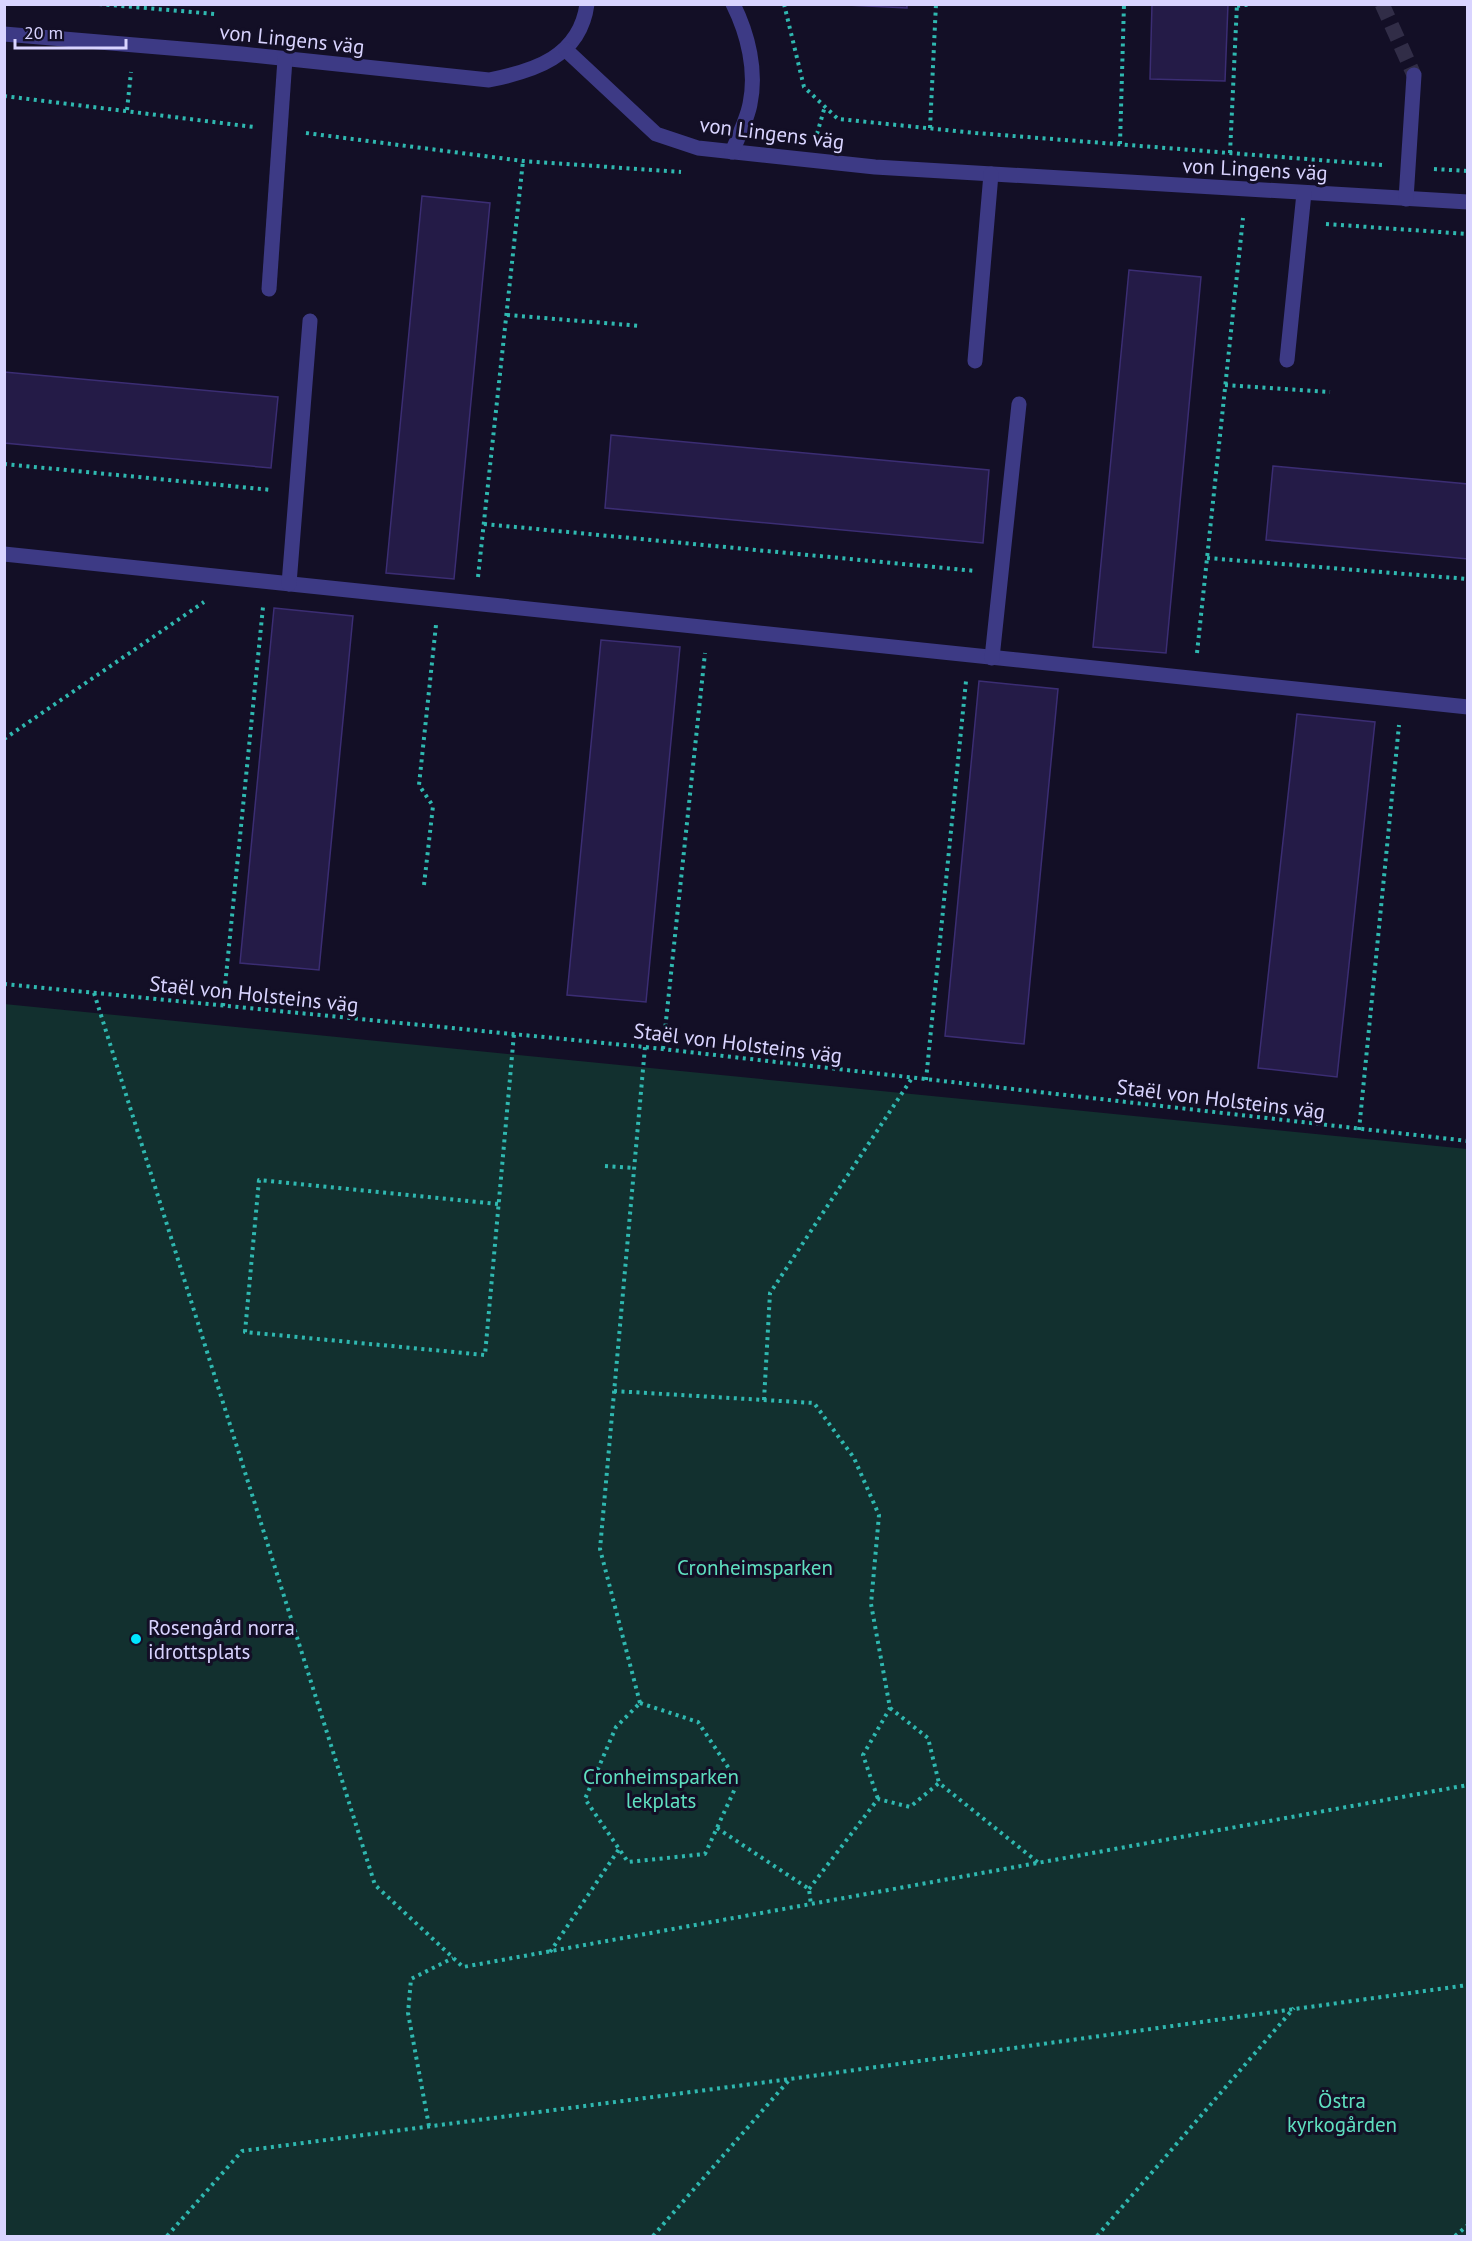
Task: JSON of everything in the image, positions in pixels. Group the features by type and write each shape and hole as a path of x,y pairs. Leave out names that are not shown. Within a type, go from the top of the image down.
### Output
{"street":[{"path":"566,50 582,26 587,4"},
{"path":"732,152 750,105 752,65 741,21 733,4"},
{"name":"von Lingens väg","path":"4,34 489,80 521,74 551,61 566,50 656,134 698,148 874,167 1467,202"},
{"path":"269,289 282,131 285,59"},
{"path":"1406,199 1414,75"},
{"path":"975,362 990,174"},
{"path":"1287,360 1304,193"},
{"path":"289,584 310,321"},
{"path":"992,658 1019,404"},
{"path":"4,554 1467,707"}],"path":[{"path":"99,4 215,14"},
{"path":"784,4 804,87 838,119 1467,171"},
{"path":"930,128 936,4"},
{"path":"1120,144 1124,4"},
{"path":"1230,153 1237,5 1253,4"},
{"path":"127,110 132,63"},
{"path":"4,96 523,161 684,173"},
{"path":"476,604 523,161"},
{"path":"1195,679 1243,218"},
{"path":"507,315 641,326"},
{"path":"1225,385 1330,392"},
{"path":"4,465 296,492"},
{"path":"484,524 1001,573"},
{"path":"1207,558 1467,579"},
{"path":"223,1006 265,582"},
{"path":"4,739 207,600"},
{"path":"424,885 433,806 419,785 439,600"},
{"path":"663,1049 707,628"},
{"path":"926,1080 969,656"},
{"path":"1359,1130 1401,700"},
{"name":"Staël von Holsteins väg","path":"4,984 645,1047 1467,1141"},
{"path":"94,993 375,1885 463,1967 1467,1785"},
{"path":"498,1204 259,1180 245,1332 485,1355 514,1034"},
{"path":"640,1703 600,1549 645,1047"},
{"path":"764,1400 770,1293 912,1078"},
{"path":"605,1166 634,1168"},
{"path":"614,1390 813,1403 854,1458 879,1515 870,1604 890,1708 863,1755 878,1799"},
{"path":"640,1703 698,1722 738,1782 705,1854 628,1862 585,1799 616,1727 640,1703"},
{"path":"890,1708 928,1738 939,1782 1040,1864"},
{"path":"878,1799 910,1807 939,1782"},
{"path":"811,1905 809,1889 878,1799"},
{"path":"717,1828 809,1889"},
{"path":"550,1952 619,1849"},
{"path":"429,2126 408,2013 411,1979 453,1958"},
{"path":"167,2236 242,2151 790,2079 1294,2007 1467,1985"},
{"path":"1097,2236 1294,2007"},
{"path":"653,2236 790,2079"},
{"path":"1455,2236 1467,2224"}],"green space":[{"name":"Cronheimsparken","path":"4,1004 1467,1149 1467,2236 5,2236"}],"building":[{"path":"826,4 907,4 907,8"},
{"path":"1152,4 1228,4 1225,81 1150,79"},
{"path":"422,196 490,203 454,579 386,573"},
{"path":"1129,270 1201,277 1166,653 1093,647"},
{"path":"4,372 278,397 271,468 4,443"},
{"path":"611,435 989,470 983,543 605,508"},
{"path":"1273,466 1468,484 1468,559 1266,540"},
{"path":"274,608 353,616 319,970 240,963"},
{"path":"601,640 680,647 646,1002 567,995"},
{"path":"979,681 1058,689 1024,1044 945,1036"},
{"path":"1297,714 1375,722 1337,1077 1258,1068"}],"tunnel":[{"path":"1382,4 1414,75"}],"place":[{"name":"Rosengård norra idrottsplats","path":"136,1639"}],"park label":[{"name":"Cronheimsparken lekplats","path":"661,1788"},
{"name":"Östra kyrkogården","path":"1342,2112"}]}
